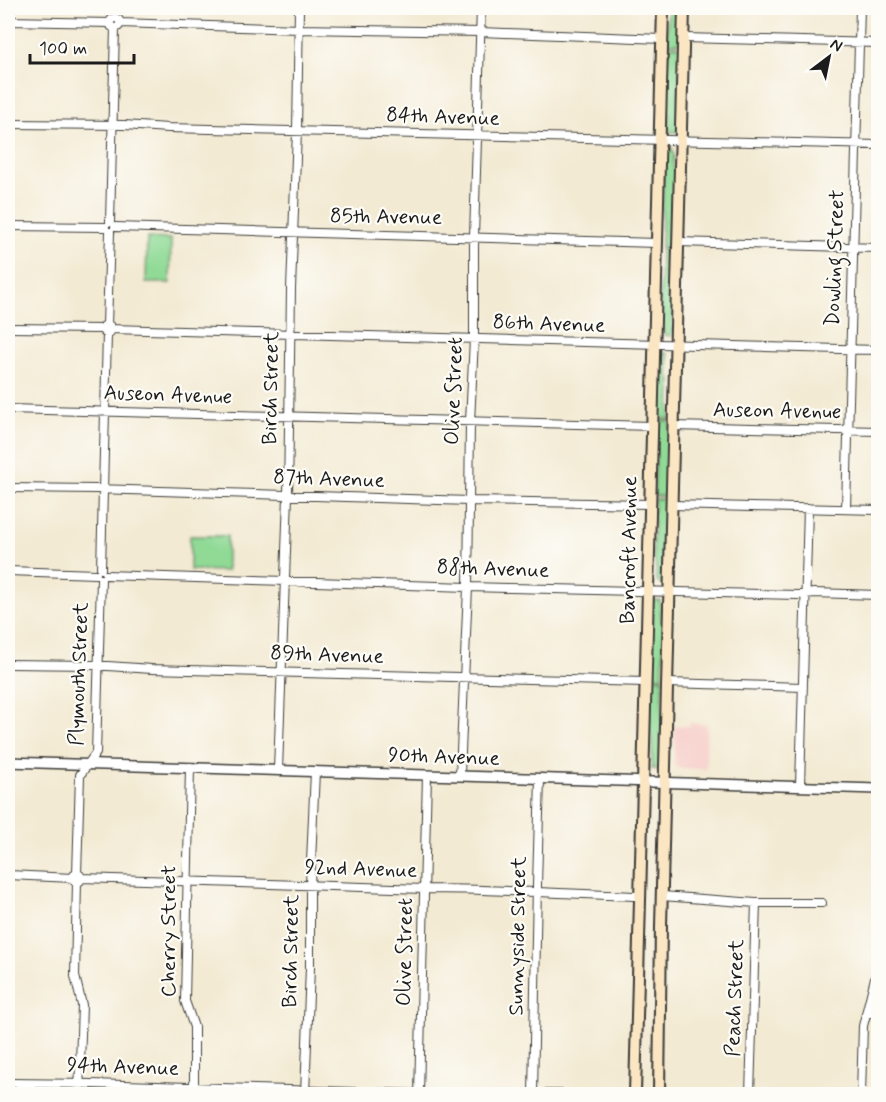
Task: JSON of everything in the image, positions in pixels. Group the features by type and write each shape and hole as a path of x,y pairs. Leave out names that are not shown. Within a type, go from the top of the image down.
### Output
{"main road":[{"name":"Bancroft Avenue","path":"635,1095 663,8"},
{"name":"Bancroft Avenue","path":"659,1095 684,8"}],"street":[{"name":"Plymouth Street","path":"79,1095 82,1005 75,976 80,776 96,753 116,8"},
{"name":"Birch Street","path":"278,770 288,496 299,8"},
{"name":"Olive Street","path":"460,775 468,587 474,237 481,8"},
{"name":"Dowling Street","path":"846,509 860,8"},
{"path":"8,21 481,32 662,39"},
{"path":"684,38 879,43"},
{"name":"84th Avenue","path":"8,124 879,146"},
{"name":"85th Avenue","path":"8,226 657,243"},
{"path":"679,242 879,248"},
{"name":"86th Avenue","path":"8,328 879,350"},
{"name":"Auseon Avenue","path":"8,409 652,426"},
{"name":"Auseon Avenue","path":"674,426 879,431"},
{"name":"87th Avenue","path":"8,488 650,504"},
{"path":"672,505 879,510"},
{"path":"800,786 808,508"},
{"name":"88th Avenue","path":"8,571 284,582 798,596 814,593 879,594"},
{"name":"89th Avenue","path":"8,664 645,682"},
{"path":"667,683 803,687"},
{"name":"90th Avenue","path":"8,762 879,789"},
{"name":"Cherry Street","path":"190,767 185,1001 194,1027 194,1091"},
{"name":"Birch Street","path":"305,1093 315,771"},
{"name":"Olive Street","path":"419,1094 427,775"},
{"name":"Sunnyside Street","path":"533,1094 540,778"},
{"name":"92nd Avenue","path":"8,875 640,896"},
{"path":"662,896 756,903 822,903"},
{"name":"Peach Street","path":"750,1095 756,903"},
{"path":"861,1095 863,1026 879,966"},
{"path":"867,1013 879,1013"},
{"name":"94th Avenue","path":"8,1083 79,1083 194,1091 561,1095"}],"shaded area":[{"path":"690,723 707,724 706,769 677,768 674,764 675,726 690,726"}],"green space":[{"path":"668,8 681,8 680,43 667,43"},
{"path":"667,45 680,46 678,132 670,132 668,127 669,114 665,103"},
{"path":"672,148 673,166 677,177 675,247 661,247 664,149"},
{"path":"147,238 171,239 170,283 146,283"},
{"path":"661,249 675,250 672,336 664,335 660,307"},
{"path":"659,352 667,353 668,357 668,372 671,381 670,419 657,418"},
{"path":"657,421 670,421 668,496 654,496"},
{"path":"654,499 668,499 666,584 658,583 656,578 653,555"},
{"path":"190,536 227,536 227,571 190,570"},
{"path":"652,600 660,600 661,619 664,625 663,676 650,675"},
{"path":"650,677 663,678 661,769 652,769 652,739 649,730"}]}
